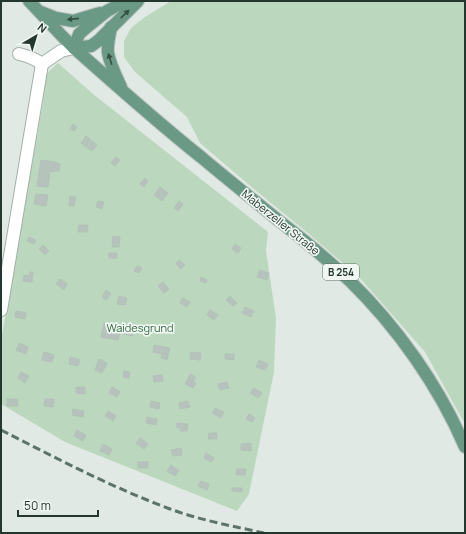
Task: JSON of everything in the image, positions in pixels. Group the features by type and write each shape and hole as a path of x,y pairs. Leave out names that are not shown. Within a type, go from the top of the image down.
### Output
{"main road":[{"name":"Maberzeller Straße","path":"29,1 74,48 174,136 329,262 370,302 391,326 426,374 458,430 465,447"},
{"path":"126,1 107,11 87,26 79,34 74,48 91,46 98,41 138,1"},
{"path":"39,12 60,19 73,21 107,11"},
{"path":"111,27 108,52 122,90"}],"lane":[{"path":"1,310 42,64 61,51 74,48"},
{"path":"19,54 36,59 42,64"}],"green space":[{"path":"171,1 465,1 465,424 425,352 359,277 200,143 187,117 135,72 124,57 124,41 131,28 145,17"},
{"name":"Waidesgrund","path":"58,63 93,94 268,232 266,251 276,318 274,372 249,494 237,511 65,442 1,404 1,341 43,102 44,76"}],"building":[{"path":"73,124 77,127 74,131 70,129"},
{"path":"86,136 91,140 86,147 81,143"},
{"path":"92,141 97,145 92,151 87,148"},
{"path":"116,157 120,160 115,166 111,163"},
{"path":"41,160 56,162 54,172 50,171 48,187 37,186"},
{"path":"56,163 60,164 59,171 55,171"},
{"path":"145,178 148,181 144,187 140,184"},
{"path":"160,187 168,193 162,201 154,195"},
{"path":"36,194 48,195 46,206 34,204"},
{"path":"70,196 76,197 74,206 69,206"},
{"path":"98,201 104,202 102,209 96,207"},
{"path":"179,201 183,204 178,211 174,208"},
{"path":"79,225 88,225 87,232 78,232"},
{"path":"113,236 120,237 119,247 112,247"},
{"path":"29,237 36,240 34,244 27,241"},
{"path":"235,244 241,248 238,253 232,249"},
{"path":"43,245 49,251 45,255 39,249"},
{"path":"109,253 117,253 117,258 109,258"},
{"path":"179,260 185,265 181,269 176,264"},
{"path":"137,266 142,268 139,273 134,271"},
{"path":"260,270 269,273 267,280 257,277"},
{"path":"30,272 33,272 32,282 23,281 24,275 29,276"},
{"path":"201,277 207,280 206,283 200,281"},
{"path":"60,279 67,284 64,290 56,284"},
{"path":"163,282 169,289 164,293 158,286"},
{"path":"106,290 111,294 106,300 102,297"},
{"path":"119,296 127,298 125,305 117,304"},
{"path":"230,296 237,303 233,306 226,300"},
{"path":"182,298 190,302 187,307 180,303"},
{"path":"245,307 254,311 251,317 242,313"},
{"path":"210,310 218,315 214,320 207,315"},
{"path":"16,311 26,313 25,319 15,317"},
{"path":"104,323 114,325 113,332 120,333 118,340 101,337"},
{"path":"114,325 135,329 133,336 113,332"},
{"path":"19,343 28,347 26,354 16,350"},
{"path":"154,345 170,348 168,355 153,352"},
{"path":"44,352 54,355 52,362 42,360"},
{"path":"191,352 201,353 200,360 190,359"},
{"path":"162,354 168,355 167,360 161,358"},
{"path":"225,354 234,354 234,360 225,359"},
{"path":"70,357 80,360 78,366 69,364"},
{"path":"99,359 107,363 102,373 95,370"},
{"path":"259,360 268,364 265,370 256,367"},
{"path":"124,371 130,372 129,378 123,377"},
{"path":"21,372 29,376 25,383 18,378"},
{"path":"190,374 196,377 193,382 188,379"},
{"path":"162,375 163,381 154,382 153,376"},
{"path":"188,379 196,383 193,388 185,384"},
{"path":"227,382 229,388 220,390 218,384"},
{"path":"76,387 85,387 85,394 76,393"},
{"path":"112,387 120,392 117,397 109,393"},
{"path":"254,388 262,393 258,398 250,393"},
{"path":"7,399 17,399 18,406 7,406"},
{"path":"45,399 54,399 53,407 44,406"},
{"path":"151,401 160,403 159,409 150,407"},
{"path":"188,401 190,407 180,409 179,403"},
{"path":"215,408 224,412 221,418 212,413"},
{"path":"73,409 84,411 83,417 72,415"},
{"path":"108,411 116,416 113,421 105,416"},
{"path":"249,414 255,418 252,422 246,419"},
{"path":"147,417 157,419 156,425 146,423"},
{"path":"177,423 188,424 187,431 180,431 181,428 177,428"},
{"path":"77,430 86,435 83,441 74,436"},
{"path":"209,433 217,433 217,439 208,439"},
{"path":"140,438 148,444 144,449 136,443"},
{"path":"251,443 251,451 241,450 241,444"},
{"path":"103,444 112,449 109,455 100,451"},
{"path":"181,448 182,455 173,456 171,450"},
{"path":"206,453 214,458 211,462 204,458"},
{"path":"138,462 148,462 148,468 138,468"},
{"path":"171,465 179,471 175,476 167,471"},
{"path":"237,469 246,469 245,475 236,475"},
{"path":"201,481 209,484 207,490 198,486"},
{"path":"232,488 242,488 242,492 232,491"}],"railway":[{"path":"1,430 84,472 170,509 216,522 264,533"}]}
